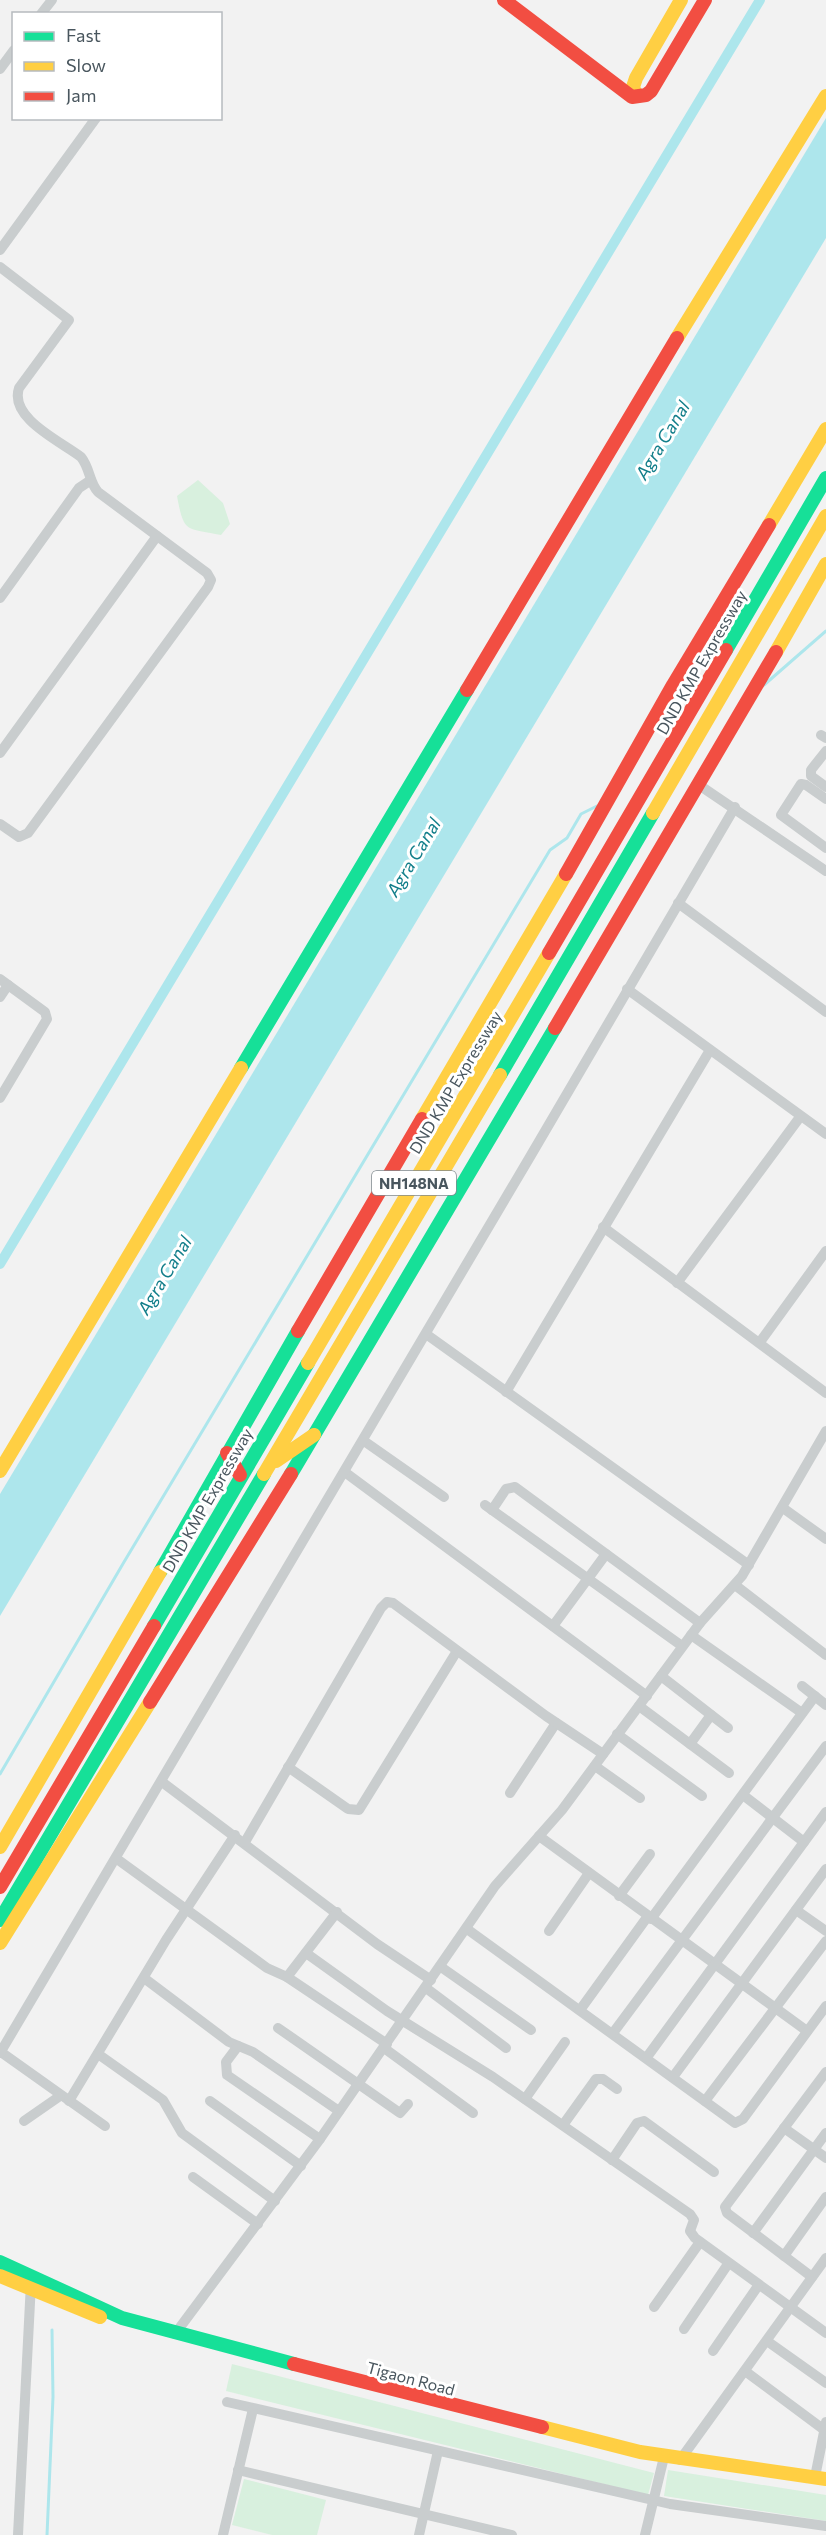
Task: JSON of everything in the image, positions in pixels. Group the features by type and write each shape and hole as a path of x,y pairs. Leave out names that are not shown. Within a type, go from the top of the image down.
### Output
{"main road":[{"path":"504,0 629,96 646,94 655,85 705,0"},
{"path":"636,95 633,87 636,78 681,0"},
{"path":"0,1471 668,353 826,96"},
{"path":"0,1847 673,686 826,429"},
{"name":"DND KMP Expressway","path":"0,1887 240,1475 489,1057 826,478"},
{"name":"NH148NA","path":"0,1920 826,516"},
{"path":"0,1943 314,1435 699,786 826,564"},
{"path":"269,1466 314,1435"},
{"path":"227,1453 240,1475"},
{"name":"Tigaon Road","path":"0,2262 31,2283 122,2318 175,2334 664,2461 680,2460 820,2478"},
{"path":"0,2276 31,2283 90,2314 163,2338 441,2411 664,2461 826,2489"}],"street":[{"path":"43,12 52,0"},
{"path":"0,69 12,53"},
{"path":"0,250 95,120"},
{"path":"0,267 69,320 19,388 17,403 29,420 81,457 89,468 98,492 207,573 211,580 28,833 19,837 0,824"},
{"path":"0,598 79,488 92,480"},
{"path":"0,753 157,536"},
{"path":"826,751 811,770 811,776 826,787"},
{"path":"826,799 806,784 801,784 781,815 826,848"},
{"path":"699,786 735,807 826,871"},
{"path":"105,2126 0,2052 346,1473 735,807"},
{"path":"678,903 826,1012"},
{"path":"0,997 4,982 45,1012 47,1019 0,1098"},
{"path":"627,989 826,1134"},
{"path":"506,1392 710,1050"},
{"path":"677,1283 800,1117"},
{"path":"603,1227 826,1393"},
{"path":"760,1342 826,1251"},
{"path":"426,1334 749,1565"},
{"path":"175,2334 301,2166 495,1886 595,1766 700,1623 735,1585 783,1508 826,1431"},
{"path":"364,1441 444,1497"},
{"path":"346,1473 646,1696"},
{"path":"682,1646 488,1507 506,1489 515,1487 700,1623"},
{"path":"783,1508 826,1539"},
{"path":"554,1626 606,1554"},
{"path":"735,1585 825,1651"},
{"path":"24,2121 65,2099 98,2054 186,1908 240,1838 288,1767 384,1604 393,1603 556,1723 603,1754"},
{"path":"691,1635 802,1713"},
{"path":"288,1767 348,1809 359,1810 457,1651"},
{"path":"661,1676 728,1728"},
{"path":"802,1686 826,1705"},
{"path":"580,2010 744,1795 815,1696"},
{"path":"639,1706 729,1773"},
{"path":"690,1744 711,1715"},
{"path":"510,1793 556,1723"},
{"path":"617,1734 702,1796"},
{"path":"613,2033 826,1746"},
{"path":"595,1766 640,1798"},
{"path":"162,1782 338,1912 506,2048"},
{"path":"744,1795 804,1842"},
{"path":"647,2057 826,1812"},
{"path":"539,1836 807,2031"},
{"path":"619,1896 650,1854"},
{"path":"117,1859 267,1968 287,1977 386,2046 473,2113"},
{"path":"673,2077 826,1869"},
{"path":"549,1931 589,1873"},
{"path":"796,1910 826,1931"},
{"path":"287,1977 338,1912"},
{"path":"467,1929 647,2057 735,2123 741,2121 826,2006"},
{"path":"705,2101 826,1941"},
{"path":"306,1953 403,2021 525,2099 690,2214 694,2220 691,2234 700,2242 758,2286 826,2332"},
{"path":"441,1966 531,2031"},
{"path":"144,1978 238,2046 261,2057 339,2111"},
{"path":"278,2028 400,2113 408,2104"},
{"path":"525,2099 565,2042"},
{"path":"238,2046 226,2062 227,2075 320,2139"},
{"path":"98,2054 163,2100 182,2133 275,2201"},
{"path":"812,2277 727,2213 726,2207 826,2072"},
{"path":"563,2125 596,2079 603,2079 617,2089"},
{"path":"210,2101 301,2166"},
{"path":"612,2160 637,2123 645,2121 714,2172"},
{"path":"784,2128 826,2158"},
{"path":"753,2233 826,2133"},
{"path":"193,2177 258,2224"},
{"path":"784,2256 826,2197"},
{"path":"654,2307 700,2242"},
{"path":"680,2460 826,2258"},
{"path":"684,2329 728,2264"},
{"path":"18,2535 31,2283"},
{"path":"713,2351 758,2286"},
{"path":"767,2341 826,2384"},
{"path":"745,2371 825,2425 820,2478"},
{"path":"226,2402 653,2500 826,2526"},
{"path":"226,2534 253,2409"},
{"path":"419,2535 438,2451"},
{"path":"645,2535 664,2461"},
{"path":"238,2470 512,2535"}],"green space":[{"path":"198,480 223,503 230,524 221,535 188,527 182,517 177,496"},
{"path":"232,2364 654,2473 648,2495 226,2391"},
{"path":"668,2470 826,2495 826,2521 664,2496"},
{"path":"244,2479 326,2500 317,2535 272,2535 232,2525"}],"water":[{"name":"Agra Canal","path":"826,118 826,238 0,1616 0,1494"}],"waterway":[{"path":"0,1264 760,0"},
{"path":"764,685 826,631"},
{"path":"0,1774 124,1562 550,850 567,838 581,814 597,806"},
{"path":"47,2535 53,2397 52,2330"}],"traffic: fast":[{"path":"726,650 826,478"},
{"path":"241,1068 467,690"},
{"path":"500,1075 653,813"},
{"path":"291,1474 555,1028"},
{"path":"160,1572 298,1331"},
{"path":"154,1626 308,1363"},
{"path":"0,1920 264,1474"},
{"path":"0,2262 122,2318 294,2364"}],"traffic: slow":[{"path":"636,95 633,87 636,78 681,0"},
{"path":"677,338 826,96"},
{"path":"769,525 826,429"},
{"path":"653,813 826,516"},
{"path":"776,652 826,564"},
{"path":"422,1119 566,874"},
{"path":"308,1363 549,953"},
{"path":"0,1471 241,1068"},
{"path":"264,1474 500,1075"},
{"path":"276,1461 314,1435"},
{"path":"0,1847 160,1572"},
{"path":"0,1943 150,1702"},
{"path":"0,2276 100,2317"},
{"path":"542,2427 640,2452 826,2479"}],"traffic: jam":[{"path":"504,0 632,97 646,95 651,91 705,0"},
{"path":"467,690 677,338"},
{"path":"566,874 673,685 769,525"},
{"path":"549,953 726,650"},
{"path":"555,1028 776,652"},
{"path":"298,1331 422,1119"},
{"path":"227,1453 240,1475"},
{"path":"150,1702 291,1474"},
{"path":"0,1887 154,1626"},
{"path":"294,2364 542,2427"}]}
